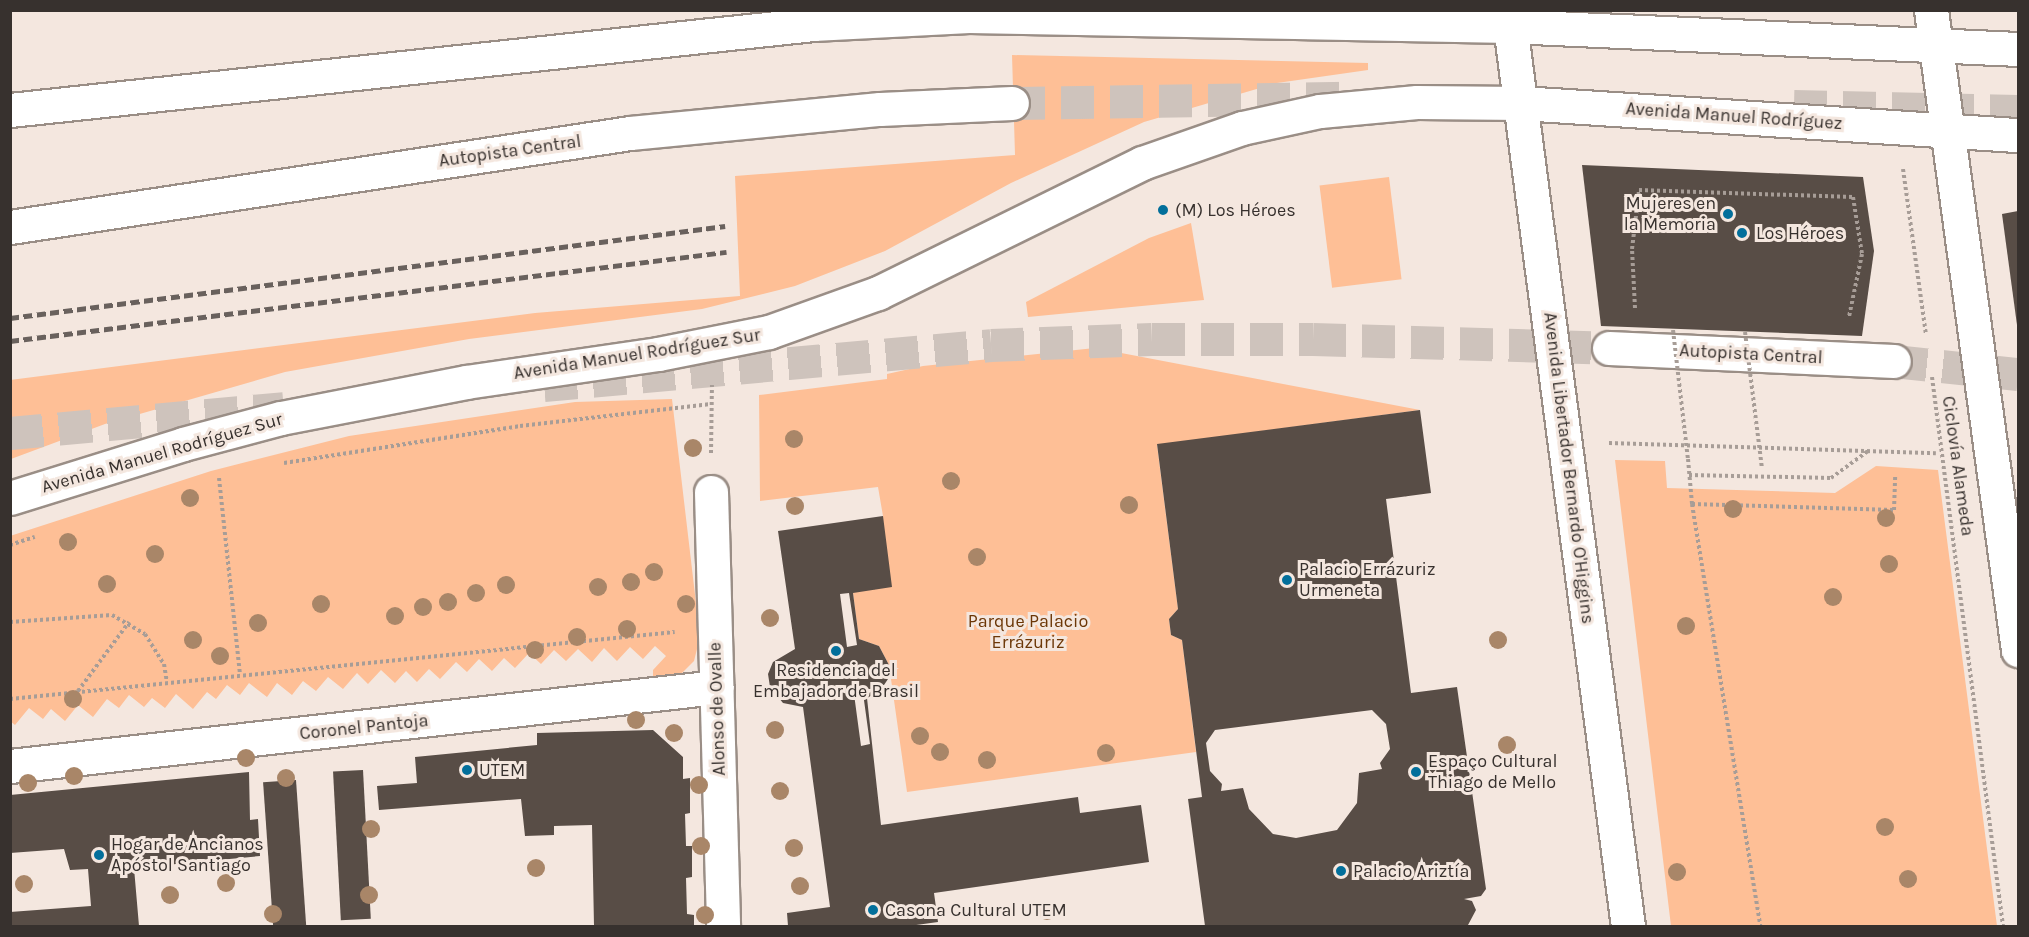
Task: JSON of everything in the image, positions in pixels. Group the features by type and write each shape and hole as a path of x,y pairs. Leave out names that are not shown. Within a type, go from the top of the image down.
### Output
{"main road":[{"path":"1931,10 1947,129 2010,514 2019,650"},
{"path":"10,110 813,24 969,16 1509,19 2019,50"},
{"name":"Avenida Libertador Bernardo O'Higgins","path":"1509,19 1628,927"},
{"name":"Autopista Central","path":"10,226 630,133 880,109 1012,103"},
{"name":"Avenida Manuel Rodríguez","path":"1521,103 2019,135"},
{"name":"Avenida Manuel Rodríguez Sur","path":"10,498 162,450 281,418 466,382 712,345 769,332 878,293 1142,163 1242,128 1364,106 1521,103"},
{"name":"Autopista Central","path":"1609,348 1894,361"},
{"name":"Alonso de Ovalle","path":"711,492 723,927"},
{"name":"Coronel Pantoja","path":"10,766 717,687"}],"path":[{"path":"1898,126 1926,336"},
{"path":"1645,309 1635,308 1632,249 1639,190 1853,197 1862,254 1849,318 1838,317"},
{"path":"1673,320 1692,504 1760,927"},
{"path":"1745,332 1763,477"},
{"path":"711,492 712,345"},
{"name":"Ciclovía Alameda","path":"1931,371 2003,927"},
{"path":"275,465 520,426 711,404"},
{"path":"1609,444 1935,453"},
{"path":"1689,475 1831,478 1869,451"},
{"path":"230,473 218,475 240,674"},
{"path":"1692,504 1894,510 1895,474"},
{"path":"10,622 112,615 129,622 156,648 167,682"},
{"path":"78,692 129,622"},
{"path":"10,699 240,674 715,628"}],"green space":[{"path":"1012,55 1368,63 1368,70 1277,83 1144,122 1011,183 885,251 795,286 702,309 469,339 285,372 105,424 11,459 10,380 535,313 740,296 735,176 1015,155"},
{"path":"1389,177 1402,279 1332,288 1320,186"},
{"path":"1191,223 1204,300 1028,317 1026,302 1149,238"},
{"name":"Parque Palacio Errázuriz","path":"1095,348 1420,410 1157,445 1178,609 1169,619 1171,635 1182,640 1196,752 907,792 889,665 879,646 859,639 853,593 883,516 878,487 760,501 759,395 887,379 887,374 923,366"},
{"path":"672,399 700,637 694,661 677,678 653,682 653,670 666,656 655,646 643,659 630,647 617,661 604,648 592,662 578,649 566,661 554,650 541,664 529,653 515,668 504,658 492,671 479,659 467,672 456,662 440,679 429,669 417,682 406,671 395,683 381,670 368,684 357,673 343,689 328,677 316,691 303,681 292,695 277,683 267,697 249,683 240,695 227,685 216,699 207,692 193,709 176,694 165,708 152,698 144,707 129,695 119,708 107,699 93,717 78,705 65,721 51,709 43,719 29,708 15,725 10,721 10,536 211,471 349,436 575,402"},
{"path":"1615,460 1665,461 1667,488 1835,493 1876,466 1938,470 1997,926 1671,926"}],"building":[{"name":"Mujeres en la Memoria","path":"1582,165 1863,177 1874,251 1862,336 1601,326"},
{"path":"2018,211 2018,325 2017,325 2002,214"},
{"name":"Palacio Errázuriz Urmeneta","path":"1420,410 1431,493 1386,499 1411,693 1457,687 1486,889 1481,896 1464,899 1472,901 1476,910 1468,925 1489,926 1205,926 1188,799 1202,797 1182,640 1171,635 1169,619 1178,609 1157,444","holes":["1372,710 1386,724 1390,749 1380,763 1382,769 1359,773 1357,803 1337,830 1296,838 1273,834 1249,809 1243,788 1221,791 1222,784 1210,771 1206,743 1215,730"]},
{"path":"883,516 892,587 853,593 859,639 879,646 889,665 888,679 880,691 867,698 881,825 1078,797 1080,813 1141,805 1149,862 934,893 938,922 909,926 788,926 787,913 830,907 803,707 783,703 770,687 768,674 773,662 795,649 778,531","holes":["849,593 857,645 847,647 840,594","863,693 870,744 861,746 854,694"]},
{"path":"653,730 683,757 683,779 690,778 690,813 685,814 686,846 692,846 692,877 686,878 687,914 694,915 694,926 594,926 592,825 554,826 554,835 525,836 521,799 379,810 377,786 417,783 415,757 537,745 537,733"},
{"path":"363,770 371,919 341,920 333,772"},
{"path":"249,772 250,820 258,819 260,856 134,868 139,926 10,926 10,912 91,906 88,869 70,870 64,849 10,853 10,795"},
{"path":"296,780 306,926 273,926 263,782"}],"tunnel":[{"path":"1012,103 1349,98"},
{"path":"1794,106 2018,111"},
{"path":"544,385 991,345 1152,339 1313,339 1609,348"},
{"path":"1894,361 2018,374"},
{"path":"10,433 284,408"}],"railway":[{"path":"10,318 725,226"},
{"path":"10,341 726,252"}],"place":[{"name":"(M) Los Héroes","path":"1163,210"},
{"name":"Mujeres en la Memoria","path":"1728,214"},
{"name":"Los Héroes","path":"1742,233"},
{"name":"Palacio Errázuriz Urmeneta","path":"1287,580"},
{"name":"Residencia del Embajador de Brasil","path":"836,651"},
{"name":"UTEM","path":"467,770"},
{"name":"Espaço Cultural Thiago de Mello","path":"1416,772"},
{"name":"Hogar de Ancianos Apóstol Santiago","path":"99,855"},
{"name":"Palacio Ariztía","path":"1341,871"},
{"name":"Casona Cultural UTEM","path":"873,910"}]}
